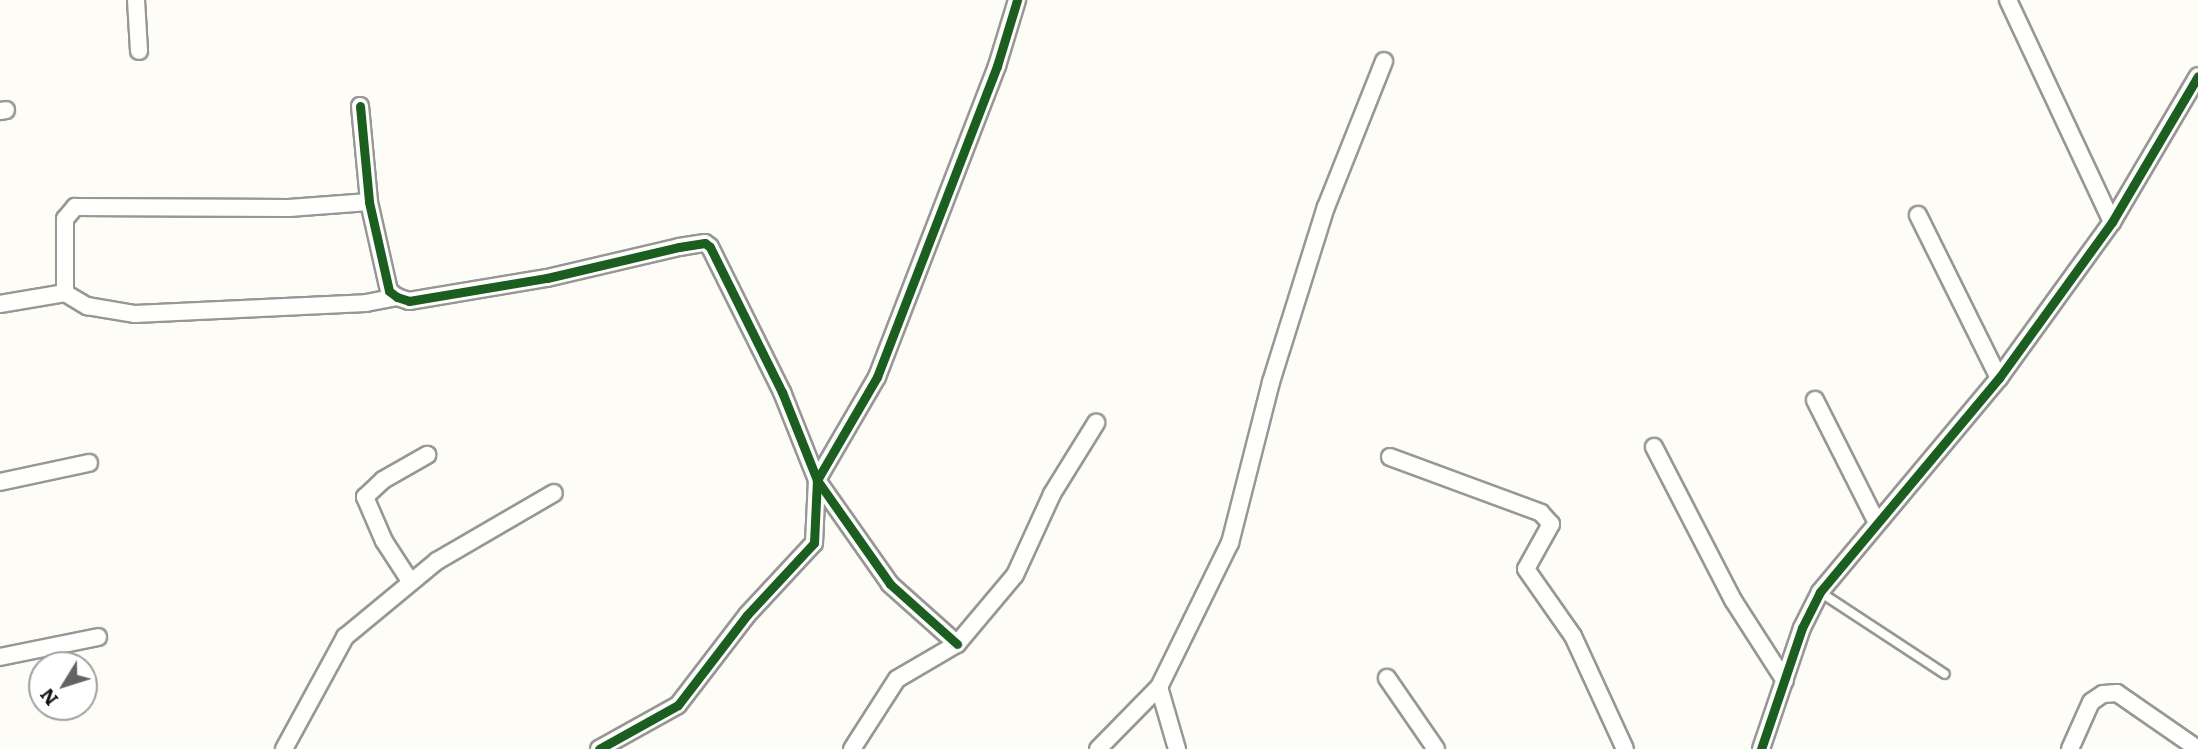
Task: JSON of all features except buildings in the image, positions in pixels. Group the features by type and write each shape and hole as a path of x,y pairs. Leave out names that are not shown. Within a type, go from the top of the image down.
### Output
{"street":[{"path":"136,0 139,51"},
{"path":"599,749 678,705 747,615 814,542 817,480 877,377 997,66 1017,0"},
{"path":"2008,0 2112,222"},
{"path":"1098,749 1159,687 1230,543 1272,382 1322,219 1384,61"},
{"path":"1761,749 1802,628 1820,592 1999,377 2112,222 2198,76"},
{"path":"360,106 369,202 389,291 397,298"},
{"path":"65,293 65,219 75,207 289,208 369,202"},
{"path":"1918,215 1999,377"},
{"path":"0,304 65,293 87,306 135,314 397,298 409,301 547,278 705,243 723,268 817,480 890,584 957,644"},
{"path":"1815,400 1876,522"},
{"path":"852,749 897,679 957,644 1015,575 1052,494 1096,423"},
{"path":"1654,447 1733,600 1785,681"},
{"path":"410,581 384,541 365,497 383,480 427,456"},
{"path":"1390,457 1529,508 1551,524 1526,569 1573,636 1625,749"},
{"path":"0,482 89,463"},
{"path":"284,749 345,637 410,581 554,493"},
{"path":"0,657 98,637"},
{"path":"1387,678 1437,749"},
{"path":"1159,687 1177,749"},
{"path":"2070,749 2091,702 2103,694 2117,693 2198,749"}],"lane":[{"path":"1820,592 1945,674"}],"cycle path":[{"path":"599,749 678,705 747,615 814,543 817,480 877,377 997,66 1017,0"},
{"path":"1761,749 1802,628 1820,592 1999,378 2112,222 2198,76"},
{"path":"360,106 369,202 389,291 397,297 409,301 547,278 679,247 705,243 710,247 782,392 817,480 890,584 957,644"}]}
